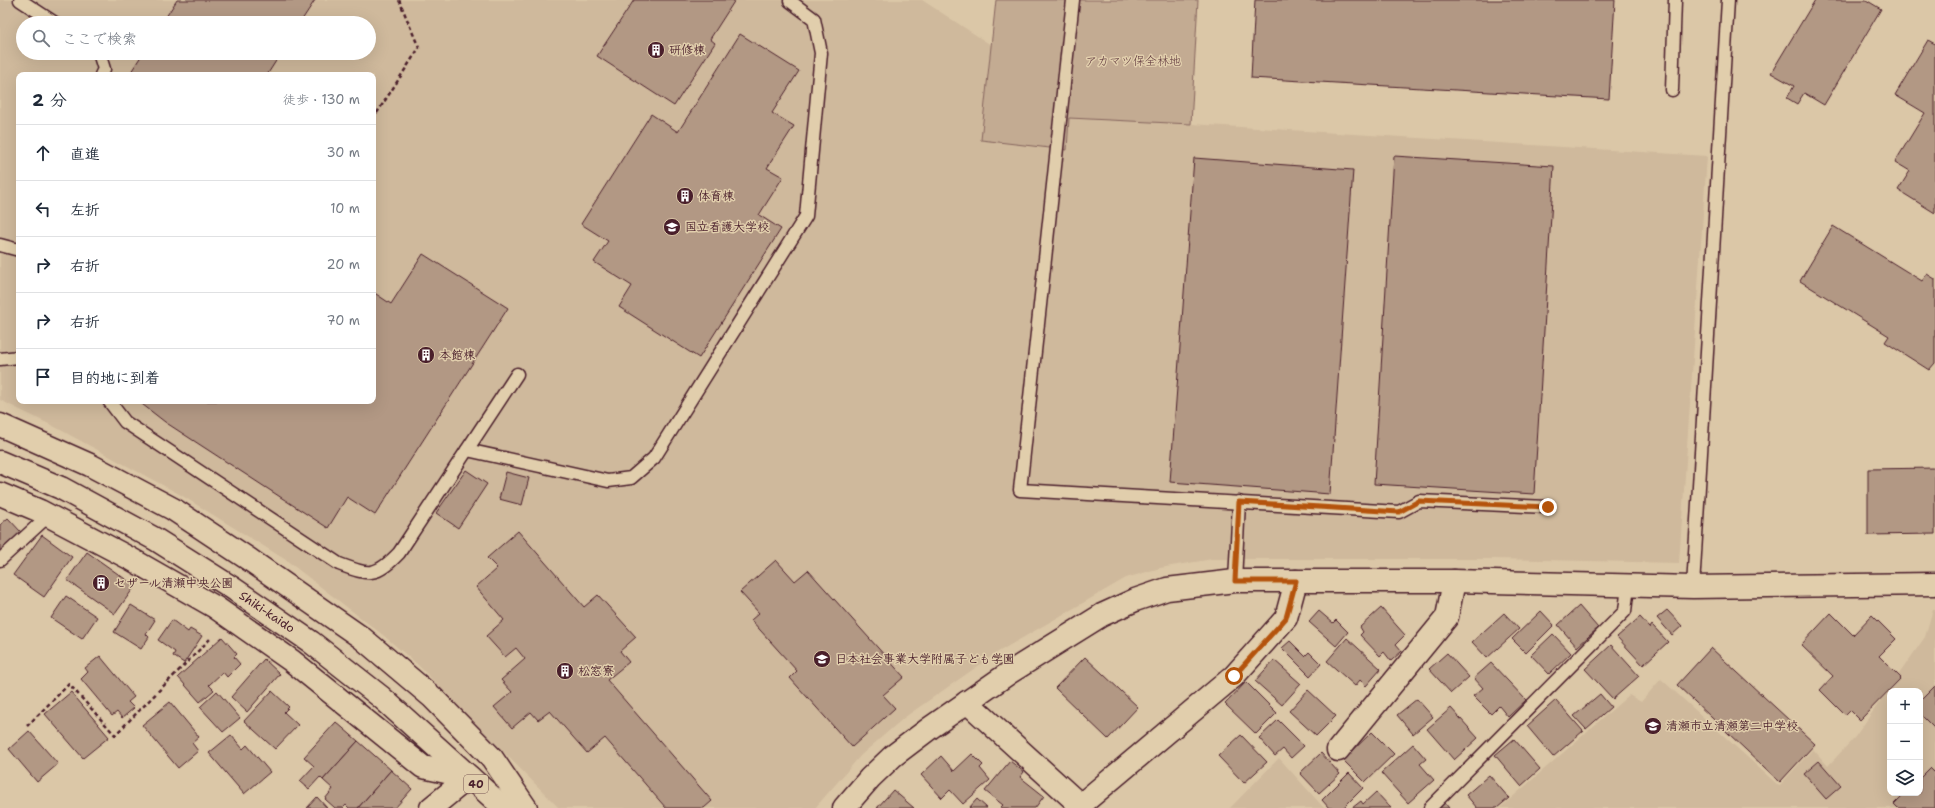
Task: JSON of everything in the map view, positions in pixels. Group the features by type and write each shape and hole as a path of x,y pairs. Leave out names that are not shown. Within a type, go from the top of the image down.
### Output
{"street":[{"path":"0,425 90,466 173,509 250,560 362,638 432,697 492,758 526,808"},
{"name":"Shiki-kaido","path":"0,462 61,488 155,539 231,587 311,642 380,697 504,808"},
{"path":"0,494 48,516 131,559 231,618 292,660 423,767 469,777"},
{"path":"844,808 870,778 893,756 1008,673 1109,612 1135,600 1167,589 1235,581 1454,581 1693,587 1935,584"},
{"path":"967,702 1078,807 1234,676 1286,618 1296,581"},
{"path":"1338,750 1447,617 1454,581"},
{"path":"431,808 469,777"}],"lane":[{"path":"20,0 44,16"},
{"path":"1073,0 1020,490 1399,512 1419,501 1548,507"},
{"path":"1672,90 1674,0"},
{"path":"1693,587 1728,0"},
{"path":"467,450 608,481 631,478 654,458 806,216 821,53 814,19 790,1"},
{"path":"101,60 104,69 102,72"},
{"path":"0,245 16,249"},
{"path":"0,359 16,357"},
{"path":"111,404 125,422 339,564 365,574 386,567 399,553 517,374"},
{"path":"1235,581 1239,502"},
{"path":"0,560 48,516"},
{"path":"1430,808 1625,611 1628,586"}],"path":[{"path":"376,114 419,48 399,0"},
{"path":"26,726 69,684 115,735 231,618"}],"shaded area":[{"path":"0,0 922,0 991,45 996,0 1198,0 1191,124 1707,156 1679,563 1491,559 1212,559 1160,568 1126,578 998,652 905,717 861,755 815,808 559,808 417,664 383,635 286,560 181,495 55,427 0,400"},
{"name":"清瀬市立清瀬第二中学校","path":"1933,609 1935,609 1935,808 1500,808 1629,695 1641,702 1661,679 1779,786 1813,749 1828,766 1855,737 1887,691 1887,796 1923,796 1923,688 1889,688 1925,637"},
{"path":"1279,758 1324,808 1230,808"}],"green space":[{"name":"アカマツ保全林地","path":"996,0 1198,0 1191,124 1069,118 1067,150 981,140"}],"building":[{"path":"177,0 315,0 305,16 167,16"},
{"name":"研修棟","path":"634,0 735,0 710,39 715,43 674,106 597,56"},
{"path":"1255,0 1615,0 1609,99 1251,78"},
{"path":"1815,0 1866,0 1881,9 1824,105 1804,93 1797,104 1787,98 1794,86 1771,73"},
{"name":"体育棟","path":"740,34 799,71 772,113 794,126 767,168 783,177 759,215 781,229 699,358 619,307 632,286 594,262 608,241 581,224 651,114 678,132"},
{"path":"1928,40 1935,44 1935,213 1898,190 1910,171 1895,162 1925,113 1895,95"},
{"path":"139,60 277,60 269,72 131,72"},
{"path":"1394,156 1554,166 1534,494 1374,484"},
{"path":"1194,158 1353,170 1330,494 1170,482"},
{"path":"1833,226 1922,281 1927,274 1935,279 1935,363 1929,370 1885,342 1889,336 1800,281"},
{"name":"本館棟","path":"423,254 508,308 375,515 347,497 328,528 165,422 142,404 376,404 376,294 391,304"},
{"path":"1935,468 1935,534 1868,535 1868,469"},
{"path":"466,470 487,484 458,528 436,513"},
{"path":"506,472 529,478 522,505 499,499"},
{"path":"8,518 21,532 0,551 0,525"},
{"name":"松窓寮","path":"518,531 584,607 598,595 636,637 620,651 629,662 607,680 712,801 704,808 666,808 605,738 587,753 550,711 538,720 531,712 512,728 494,707 512,692 501,680 525,659 516,648 505,657 486,636 504,620 476,587 497,568 487,558"},
{"path":"42,535 72,557 44,597 13,575"},
{"name":"セザール清瀬中央公園","path":"87,552 135,586 115,614 67,580"},
{"path":"776,560 795,581 808,570 904,677 883,695 895,708 852,747 790,678 797,671 751,620 759,613 740,592"},
{"path":"66,596 97,617 82,639 51,618"},
{"path":"131,605 155,620 146,634 149,637 141,649 114,632"},
{"path":"1579,606 1598,628 1577,647 1558,625"},
{"path":"1381,608 1405,635 1396,644 1402,651 1391,661 1384,652 1380,656 1360,635 1363,632 1360,627"},
{"path":"1667,610 1682,626 1672,635 1657,618"},
{"path":"1319,611 1333,623 1336,620 1348,632 1336,646 1309,622"},
{"path":"1541,611 1554,625 1526,653 1512,639"},
{"path":"1504,613 1519,629 1487,658 1472,642"},
{"path":"1831,613 1853,635 1872,615 1896,639 1879,656 1901,678 1891,688 1887,688 1887,692 1860,720 1850,710 1845,715 1820,690 1833,676 1801,645"},
{"path":"1640,617 1650,628 1652,625 1668,642 1643,665 1617,637"},
{"path":"172,620 188,632 190,629 202,636 184,663 173,656 175,652 158,640"},
{"path":"1553,634 1571,653 1549,674 1531,655"},
{"path":"222,637 237,654 234,657 240,664 227,677 223,672 209,685 214,690 200,702 178,677"},
{"path":"1347,638 1381,669 1366,686 1360,680 1355,686 1327,661"},
{"path":"1290,641 1305,656 1309,652 1321,664 1310,676 1282,648"},
{"path":"1611,645 1639,676 1613,699 1585,669"},
{"path":"1711,648 1815,744 1780,782 1677,685"},
{"path":"1447,653 1469,677 1451,693 1429,669"},
{"path":"100,656 134,697 128,702 134,708 122,718 117,712 112,716 81,679 88,672 85,668"},
{"path":"1085,657 1138,707 1108,739 1055,688"},
{"path":"264,659 280,674 247,712 231,697"},
{"path":"1274,660 1301,684 1282,705 1255,681"},
{"path":"1491,663 1526,700 1508,717 1499,706 1491,714 1473,696 1483,688 1474,678"},
{"path":"1246,682 1277,713 1256,734 1225,704"},
{"path":"1935,686 1935,729 1923,717 1923,698"},
{"path":"1308,690 1336,716 1316,736 1289,711"},
{"path":"217,691 240,718 223,732 200,707"},
{"path":"272,691 289,707 284,712 298,725 275,749 244,721"},
{"path":"71,692 109,737 83,758 45,714"},
{"path":"1600,694 1611,707 1586,729 1574,716"},
{"path":"1417,699 1433,717 1413,734 1397,715"},
{"path":"1556,700 1583,731 1553,757 1527,726"},
{"path":"170,702 199,737 192,743 198,751 178,768 142,725"},
{"path":"1451,708 1478,738 1454,760 1427,729"},
{"path":"1278,720 1304,746 1291,758 1283,749 1275,756 1259,738"},
{"path":"336,722 358,741 323,780 320,777 309,789 300,781 314,766 304,757"},
{"path":"29,731 58,764 37,782 9,749"},
{"path":"1372,732 1394,754 1365,782 1343,760"},
{"path":"231,735 243,749 247,745 270,772 244,794 209,753"},
{"path":"1241,735 1267,762 1244,783 1218,756"},
{"path":"1514,739 1540,769 1521,786 1495,755"},
{"path":"358,741 391,770 358,808 349,808 346,805 343,808 335,808 325,799 333,789 323,780"},
{"path":"1413,744 1426,759 1420,764 1434,780 1408,803 1381,773"},
{"path":"1321,753 1340,774 1319,793 1300,773"},
{"path":"972,754 983,765 980,768 990,780 963,804 950,790 942,798 921,775 941,756 954,771"},
{"path":"1010,761 1024,772 1020,777 1044,796 1035,808 1000,808 1003,805 985,791"},
{"path":"1819,761 1841,786 1826,799 1804,774"},
{"path":"1930,768 1935,773 1935,808 1898,808 1894,804 1902,796 1923,796 1923,775"},
{"path":"391,770 412,789 395,808 358,808"},
{"path":"1349,773 1363,788 1343,808 1329,808 1322,800"},
{"path":"1489,775 1509,798 1497,808 1477,808 1466,795"},
{"path":"893,790 914,808 877,808"},
{"path":"1376,792 1391,808 1352,808 1361,801 1363,804"},
{"path":"317,797 327,808 307,808"},
{"path":"977,799 987,808 969,808"},
{"path":"1444,802 1449,808 1437,808"}],"place":[{"name":"研修棟","path":"656,50"},
{"name":"体育棟","path":"685,196"},
{"name":"国立看護大学校","path":"672,227"},
{"name":"本館棟","path":"426,355"},
{"name":"セザール清瀬中央公園","path":"101,583"},
{"name":"日本社会事業大学附属子ども学園","path":"822,659"},
{"name":"松窓寮","path":"565,671"},
{"name":"清瀬市立清瀬第二中学校","path":"1653,726"}],"route":[{"path":"1234,676 1286,618 1296,581 1235,581 1239,502 1399,512 1419,501 1548,507"}]}
